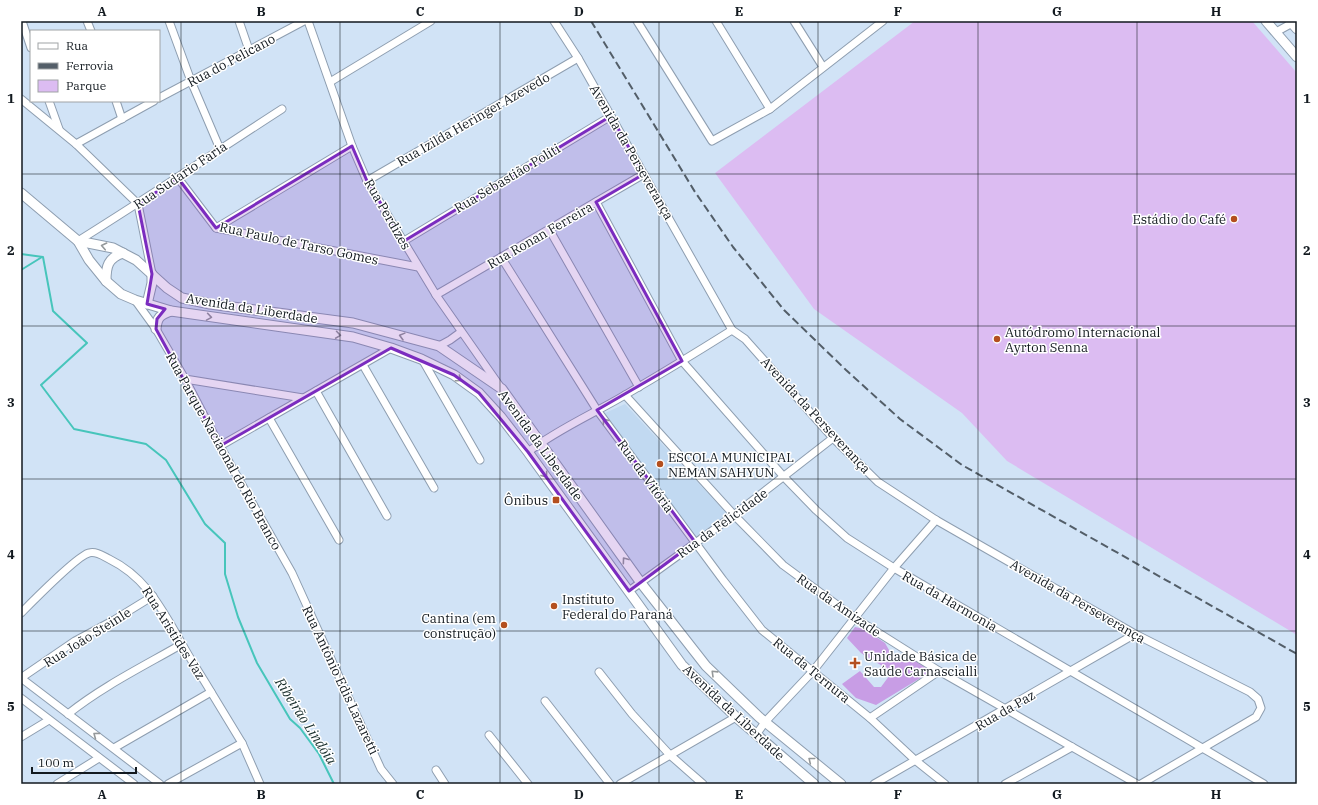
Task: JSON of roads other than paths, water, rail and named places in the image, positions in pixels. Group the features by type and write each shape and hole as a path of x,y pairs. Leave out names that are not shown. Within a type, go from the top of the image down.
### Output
{"street":[{"path":"22,21 30,45"},
{"path":"169,21 191,81 220,148"},
{"path":"239,21 249,50"},
{"name":"Rua do Pelicano","path":"160,97 304,21"},
{"name":"Rua Perdizes","path":"308,21 352,146 367,181 436,295 502,389"},
{"path":"330,82 431,21"},
{"name":"Avenida da Perseverança","path":"554,21 578,58 732,330 745,339 833,438 878,482 936,520 1135,634 1250,692 1258,699 1261,708 1256,717 1203,748"},
{"path":"637,21 712,141 770,109 874,24 882,21"},
{"path":"716,21 770,109"},
{"path":"794,21 823,67"},
{"path":"1266,21 1297,57"},
{"path":"1276,32 1294,24"},
{"name":"Rua Izilda Heringer Azevedo","path":"367,181 578,58"},
{"path":"21,193 78,241 89,260 106,281 121,294 147,304 152,283 152,274 138,204 76,144 26,101"},
{"path":"49,102 59,130"},
{"path":"116,102 122,119"},
{"path":"76,144 152,102"},
{"name":"Rua Sudario Faria","path":"78,241 138,204 220,148 282,109"},
{"name":"Rua Sebastião Politi","path":"404,241 611,116"},
{"path":"216,228 352,146"},
{"name":"Rua Ronan Ferreira","path":"436,295 644,174"},
{"name":"Rua Paulo de Tarso Gomes","path":"178,178 216,228 418,267"},
{"name":"Rua da Harmonia","path":"596,202 682,361 784,477 816,510 848,538 894,568 1264,784"},
{"path":"549,229 639,387"},
{"name":"Avenida da Liberdade","path":"78,241 113,248 136,260 167,288 182,298 210,304 353,323 439,346 502,389 641,583 706,666 764,722 841,784"},
{"path":"106,281 106,270 108,265 115,256 123,253"},
{"name":"Rua da Vitória","path":"501,257 597,410 695,542"},
{"name":"Rua Parque Naciaonal do Rio Branco","path":"135,300 156,329 186,379 220,446 292,573"},
{"name":"Avenida da Liberdade","path":"147,304 171,311 352,337 391,348 421,359 454,375 479,393 501,417 682,665 736,717 814,784"},
{"name":"Rua Parque Naciaonal do Rio Branco","path":"147,304 156,329"},
{"path":"156,329 157,319 161,314 171,311"},
{"path":"528,452 540,443 597,410 625,396 732,330"},
{"path":"439,346 461,332"},
{"path":"220,446 391,348"},
{"path":"421,359 480,460"},
{"path":"363,365 434,488"},
{"path":"186,379 302,398"},
{"path":"316,391 387,516"},
{"name":"Rua da Amizade","path":"625,396 734,515 783,565 854,618 939,671 1137,784"},
{"path":"269,418 339,540"},
{"name":"Rua da Felicidade","path":"629,591 734,515 833,438"},
{"path":"756,735 764,722 813,671 894,568 936,520"},
{"name":"Rua da Ternura","path":"695,542 762,630 870,718 915,760 945,784"},
{"name":"Rua Aristides Vaz","path":"21,613 75,561 88,553 98,553 124,566 139,579 153,596 168,619 242,743 260,784"},
{"name":"Rua Antônio Edis Lazaretti","path":"292,573 382,769 393,784"},
{"name":"Rua João Steinle","path":"21,678 74,641 114,620 153,596"},
{"name":"Rua da Paz","path":"874,784 1135,634"},
{"path":"68,714 105,689 182,644"},
{"path":"870,718 939,671"},
{"path":"599,672 632,714 670,755 703,784"},
{"path":"21,678 160,784"},
{"path":"114,748 211,692"},
{"path":"21,698 134,784"},
{"path":"545,701 610,784"},
{"path":"620,784 736,717"},
{"path":"21,737 49,720"},
{"path":"489,735 528,784"},
{"path":"168,784 242,743"},
{"path":"1005,784 1072,747"},
{"path":"1141,784 1203,748"},
{"path":"57,784 99,758"},
{"path":"436,770 445,784"}],"waterway":[{"name":"Ribeirão Lindóia","path":"21,254 43,257 53,311 87,343 41,385 74,429 146,444 166,460 205,524 225,543 225,574 238,617 257,663 290,719 300,728 319,754 334,784"},
{"path":"21,270 42,257"}],"railway":[{"path":"591,21 695,192 733,247 784,310 846,370 900,419 962,465 1297,654"}],"place":[{"name":"Estádio do Café","path":"1234,219"},
{"name":"Autódromo Internacional Ayrton Senna","path":"997,339"},
{"name":"ESCOLA MUNICIPAL NEMAN SAHYUN","path":"660,464"},
{"name":"Ônibus","path":"556,500"},
{"name":"Instituto Federal do Paraná","path":"554,606"},
{"name":"Cantina (em construção)","path":"504,625"},
{"name":"Unidade Básica de Saúde Carnascialli","path":"855,663"}]}
